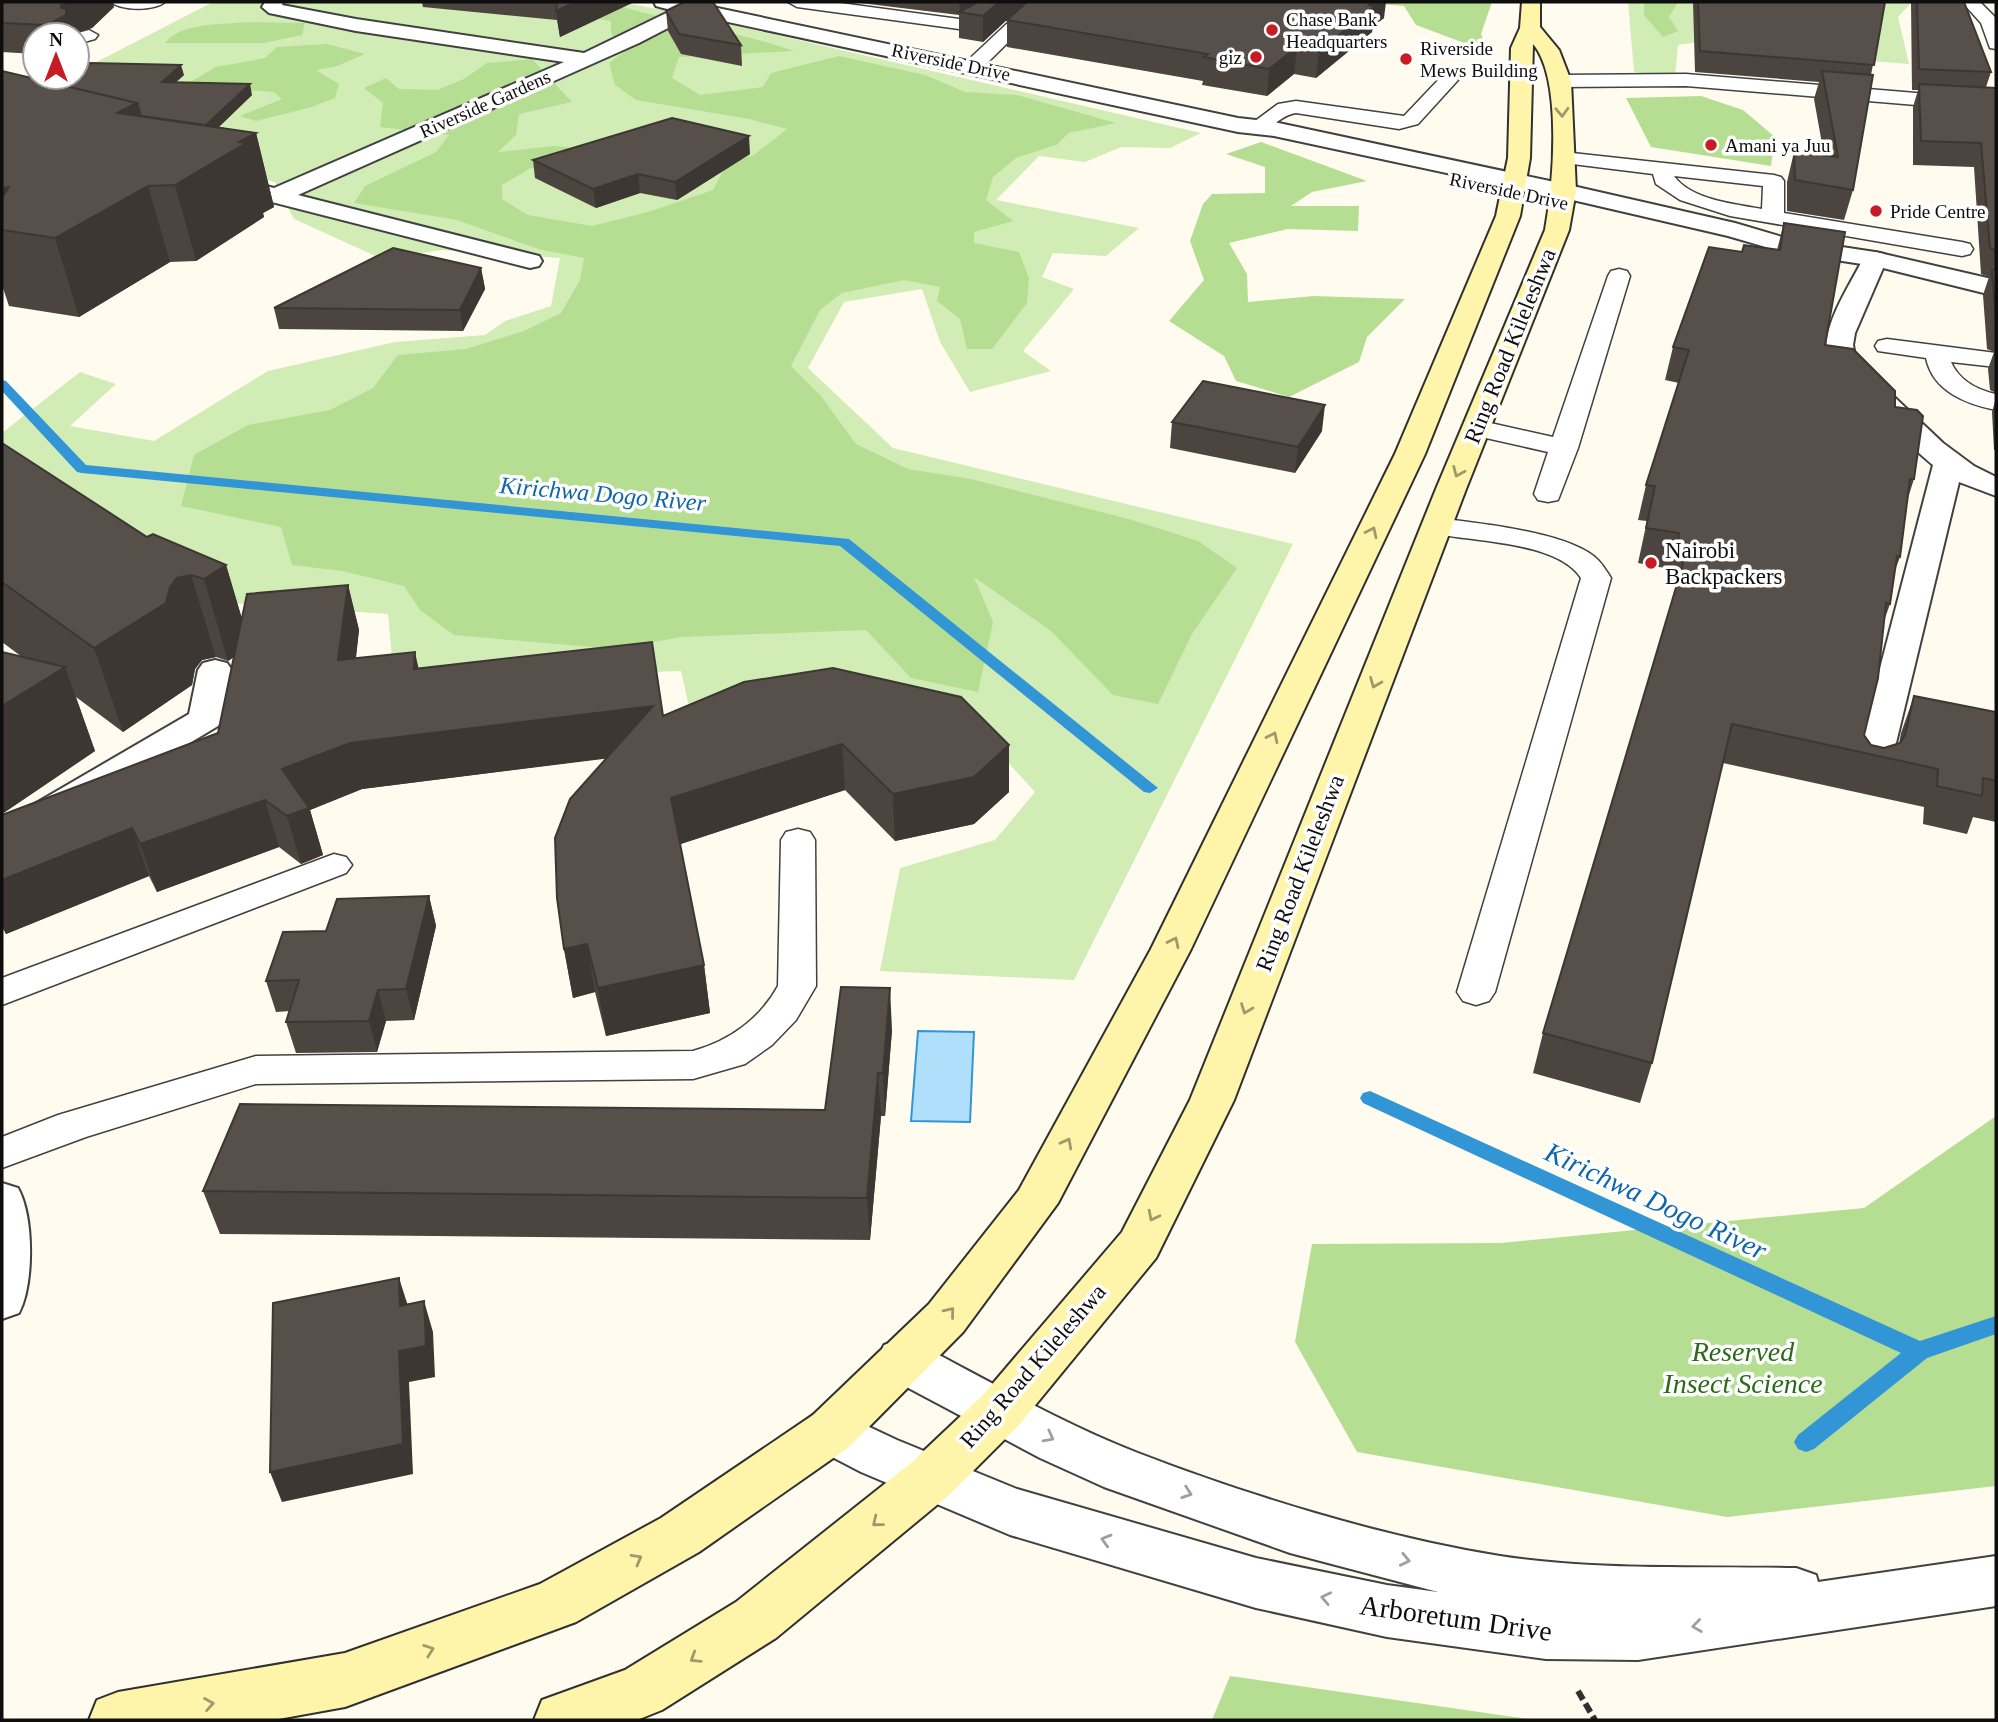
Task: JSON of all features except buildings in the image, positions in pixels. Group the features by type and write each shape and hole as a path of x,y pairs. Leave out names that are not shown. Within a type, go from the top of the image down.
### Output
{"main road":[{"path":"118,1720 345,1680 556,1604 680,1535 831,1431 946,1318 1035,1203 1171,949 1410,454 1508,216 1519,158 1521,48 1530,28 1531,2"},
{"path":"1530,28 1549,50 1561,81"},
{"name":"Ring Road Kileleshwa","path":"563,1720 642,1691 756,1620 930,1479 1001,1410 1139,1245 1212,1100 1437,526 1557,230 1563,197 1561,81"}],"street":[{"path":"274,2 272,7 276,9 321,19 587,59"},
{"name":"Riverside Drive","path":"663,2 1248,126 1259,134 1515,186 1717,236 1783,245 1880,248 1996,288"},
{"name":"Riverside Gardens","path":"276,196 587,59 692,8"},
{"path":"203,177 530,261"},
{"path":"1880,248 1840,339 1840,353 1848,370 1921,440 1980,482 1996,487"},
{"path":"1871,772 1949,461"},
{"path":"2,839 206,719 215,670"},
{"path":"2,1201 6,1238 2,1299"},
{"path":"902,1360 1058,1442 1123,1471 1290,1529 1383,1555 1500,1581 1602,1590 1910,1595"},
{"name":"Arboretum Drive","path":"831,1431 930,1479 1010,1511 1255,1583 1387,1611 1546,1633 1638,1634 1996,1581"}],"lane":[{"path":"120,2 156,2"},
{"path":"797,2 959,24 971,21 994,2"},
{"path":"972,67 1040,2"},
{"path":"1970,2 1989,21 1996,44"},
{"path":"827,36 863,11"},
{"path":"1248,126 1285,108 1296,107 1399,123 1411,120 1449,80"},
{"path":"1561,81 1686,80 1964,103 1996,102"},
{"path":"2,98 21,89"},
{"path":"1563,158 1774,181 1773,218"},
{"path":"1664,169 1663,180 1684,194 1709,204 1773,218 1880,248 1962,249"},
{"path":"1548,494 1619,276"},
{"path":"1887,346 1996,360"},
{"path":"1938,352 1938,364 1945,378 1974,395 1996,402"},
{"path":"1477,428 1565,448"},
{"path":"1437,526 1553,548 1589,566 1596,578 1476,992"},
{"path":"2,1153 72,1126 256,1070 693,1065 731,1054 758,1035 783,1011 797,985 799,840"},
{"path":"2,992 334,865"}],"green space":[{"path":"213,2 620,2 690,15 1201,133 1170,148 1121,147 1085,162 1039,156 996,200 1139,228 1106,256 1053,253 1042,277 1074,289 1023,351 1051,371 970,392 940,342 922,289 844,302 808,368 893,448 1293,544 1074,980 880,971 900,868 995,840 1035,792 972,723 695,734 681,671 394,680 388,614 230,603 2,492 2,433 80,372 116,384 70,426 154,441 268,371 395,342 485,335 505,321 551,306 560,258 442,250 382,259 294,219 275,182 2,117 51,91 91,91 91,65"},
{"path":"1353,2 1492,2 1481,34 1488,52 1416,25 1404,6"},
{"path":"1628,2 1912,2 1898,17 1909,64 1845,59 1705,41 1678,45 1675,77 1634,72"},
{"path":"1644,2 1678,2 1669,17 1678,31 1663,37 1644,15"},
{"path":"609,3 794,51 679,57 672,78 700,95 763,87 771,73 839,56 925,75 965,92 1017,95 1116,123 1069,133 1056,145 1016,158 993,177 986,200 1013,221 974,232 974,243 1019,252 1029,278 1027,303 992,349 967,349 960,319 937,301 940,287 904,280 842,293 820,310 791,366 821,396 856,444 908,469 971,479 1129,519 1198,541 1237,568 1192,634 1158,704 1113,695 1051,631 974,577 993,622 978,692 911,678 866,630 681,637 614,649 454,635 420,610 404,586 342,571 292,565 281,527 181,506 194,455 248,425 330,410 373,388 398,355 466,349 524,331 561,313 580,280 584,258 538,249 457,220 354,203 365,186 436,152 449,135 380,127 383,103 364,88 386,78 399,89 437,90 464,79 487,63 532,59 572,102 519,114 516,135 498,152 554,146 619,152 575,172 531,168 502,185 502,199 528,215 592,226 648,212 713,190 727,163 754,155 787,129 749,119 636,100 615,85 609,63 624,52 611,33 611,21 551,11"},
{"path":"246,22 305,23 302,35 264,43 165,43 181,31 192,28"},
{"path":"327,44 365,54 337,66 316,70 339,84 335,98 312,107 256,121 240,116 282,99 274,92 216,88 173,92 216,67 265,58 277,47"},
{"path":"1701,96 1743,110 1775,137 1771,166 1651,147 1626,98"},
{"path":"1261,142 1367,181 1312,192 1291,206 1359,206 1358,231 1288,229 1229,243 1247,274 1248,302 1314,296 1405,299 1367,337 1359,362 1289,397 1236,381 1224,356 1169,321 1204,280 1190,241 1203,204 1212,194 1265,193 1265,167 1226,154"},
{"name":"Reserved Insect Science","path":"1996,1116 1996,1486 1727,1517 1357,1452 1295,1342 1312,1244 1501,1243 1864,1208"},
{"path":"1230,1676 1535,1720 1212,1720"}],"water":[{"path":"918,1031 974,1032 970,1122 911,1121"}],"waterway":[{"name":"Kirichwa Dogo River","path":"2,384 82,469 844,542 1150,788"},
{"name":"Kirichwa Dogo River","path":"1370,1098 1919,1351"},
{"path":"1919,1351 1996,1325"},
{"path":"1806,1442 1919,1351"}],"place":[{"name":"Chase Bank Headquarters","path":"1272,30"},
{"name":"giz","path":"1256,57"},
{"name":"Riverside Mews Building","path":"1406,59"},
{"name":"Amani ya Juu","path":"1711,145"},
{"name":"Pride Centre","path":"1876,211"},
{"name":"Nairobi Backpackers","path":"1651,563"}]}
